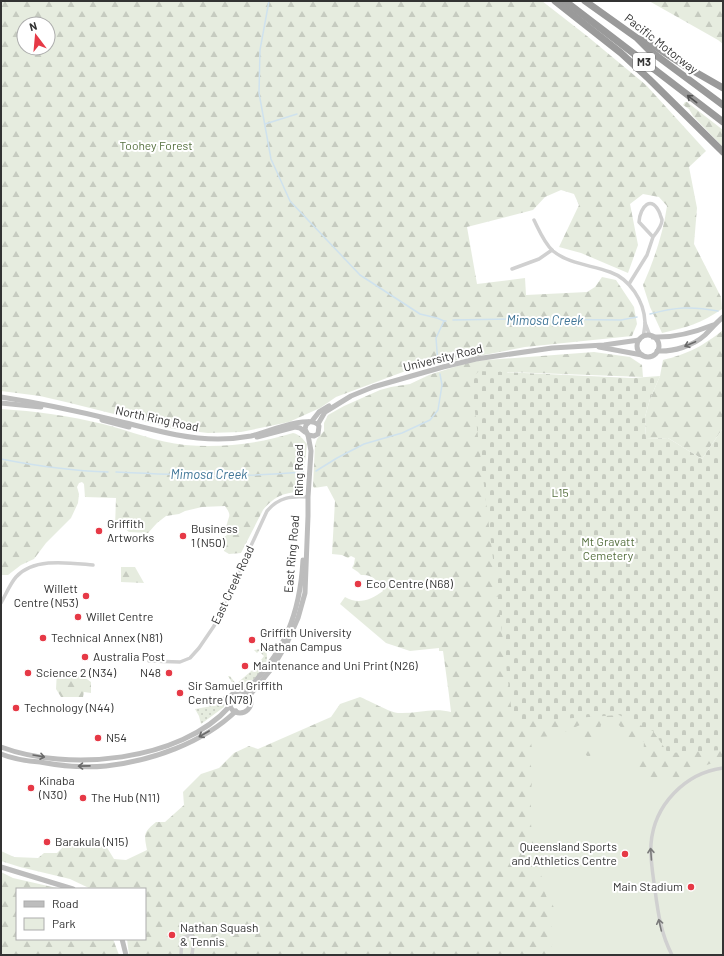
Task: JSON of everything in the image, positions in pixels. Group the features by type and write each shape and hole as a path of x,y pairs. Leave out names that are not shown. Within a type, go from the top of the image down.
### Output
{"highway":[{"path":"556,1 650,79 723,152"},
{"name":"Pacific Motorway","path":"565,1 723,122"},
{"name":"Pacific Motorway","path":"585,1 637,38 649,50 723,105"},
{"path":"637,38 650,43 723,88"}],"street":[{"path":"629,284 647,255 653,237 660,227 662,219 658,208 651,203 644,206 642,209 639,214 639,222 653,237"},
{"path":"534,220 543,239 552,250 574,261 610,272 629,284 637,295 643,308 645,322 652,337 658,342 657,351"},
{"path":"512,270 539,259 552,250"},
{"path":"645,322 641,338 637,346 639,353 650,357 657,351 675,350 691,344 704,337 715,324 723,318"},
{"path":"641,338 667,338 685,335 715,324"},
{"name":"University Road","path":"318,424 326,412 350,397 373,387 417,374 467,361 552,348 586,346 641,338"},
{"name":"University Road","path":"586,346 642,355"},
{"name":"North Ring Road","path":"1,397 47,405 178,435 199,438 219,439 251,436 299,422 311,422"},
{"path":"316,435 312,436 307,433 306,425 325,408 350,397"},
{"name":"North Ring Road","path":"1,403 35,406 68,412 172,437 198,441 243,440 264,436 295,427 300,428 307,433"},
{"path":"311,422 318,424 319,431 316,435 311,451"},
{"name":"Ring Road","path":"307,433 311,451 308,497 309,506"},
{"name":"East Creek Road","path":"149,661 180,662 190,658 214,626 267,511 282,499 289,497 308,497"},
{"name":"East Ring Road","path":"245,692 270,663 293,621 302,582 304,528 308,497"},
{"name":"East Ring Road","path":"249,696 276,661 287,643 302,606 307,583 306,560 309,506"},
{"path":"1,603 9,587 17,576 28,568 46,563 93,565"},
{"path":"1,754 28,761 64,765 104,766 122,763 148,758 178,748 216,727 236,712 242,712 251,704 249,696 245,692 236,692 231,696 210,704 230,705 236,712"},
{"path":"1,747 10,751 43,757 76,759 114,758 158,749 187,738 219,717 230,705 231,696"},
{"path":"672,955 662,932 658,916 651,848 653,832 662,809 675,791 706,772 723,768"},
{"path":"1,867 70,888"},
{"path":"181,955 183,937 191,935 193,936 194,942 192,955"},
{"path":"122,940 126,955"}],"green space":[{"name":"Toohey Forest","path":"1,1 542,1 646,85 706,151 689,167 697,208 694,244 721,297 722,309 707,318 686,327 662,333 650,307 643,285 658,247 667,206 659,197 643,194 630,204 638,245 628,273 581,253 559,247 579,205 574,194 561,190 545,197 533,210 467,227 477,284 525,278 526,295 587,292 595,287 602,277 616,280 634,307 637,324 632,336 525,347 411,369 336,397 320,408 289,422 241,432 208,433 174,429 40,396 1,391"},
{"path":"649,1 723,1 723,44 718,40"},
{"path":"685,102 723,130 723,147 693,116 689,109 683,105"},
{"path":"723,330 723,428 702,459 668,438 646,439 645,417 650,399 660,376 663,360 695,349 709,341"},
{"path":"594,352 630,357 642,365 643,377 507,372 618,712 723,747 723,761 698,768 686,774 676,782 667,771 655,780 639,780 637,758 643,753 644,742 639,739 635,742 628,741 622,728 613,722 607,721 601,725 598,737 592,744 593,751 590,756 587,756 584,752 585,742 581,734 582,728 580,725 556,736 533,738 531,743 533,753 530,762 533,774 531,790 531,824 535,859 542,878 543,888 547,898 552,903 554,908 550,915 554,939 549,955 129,955 127,940 146,940 146,888 89,888 70,879 1,861 1,851 14,857 38,858 44,853 57,853 64,846 106,846 114,859 126,860 147,850 145,837 147,831 156,822 165,822 184,805 183,792 201,774 219,768 234,753 249,746 258,749 331,717 340,704 360,697 385,709 398,713 431,710 451,712 443,651 439,651 439,648 410,651 386,643 340,604 345,597 355,601 360,601 374,597 383,591 375,579 369,576 361,575 352,568 355,558 351,556 348,558 342,555 332,554 335,501 327,486 314,488 313,486 315,445 317,439 324,431 324,423 328,415 344,406 380,390 410,384 429,375 473,361"},
{"name":"Mt Gravatt Cemetery","path":"479,371 632,378 660,376 650,399 645,417 646,439 668,438 702,459 723,428 723,750 668,753 653,731 619,715 513,722 471,379"},
{"path":"1,409 78,419 103,424 175,444 185,445 213,446 240,444 267,440 293,433 301,437 307,444 302,489 299,492 279,496 270,502 263,510 241,553 229,554 224,551 223,538 227,535 229,515 229,512 225,506 202,507 179,514 166,516 148,533 129,532 123,527 115,527 116,498 85,497 84,484 82,482 79,483 77,487 79,494 78,503 71,518 46,543 34,559 21,565 8,575 1,575"},
{"path":"121,567 135,567 144,583 121,582"},
{"path":"261,649 266,651 267,656 265,666 262,671 246,686 241,688 234,686 228,676 230,676 236,684 262,662 261,660 264,656 259,651 257,653 254,650"},
{"path":"57,671 61,671 64,675 84,677 91,682 91,693 84,692 83,697 61,697 56,689"},
{"path":"224,705 224,707 201,724 195,709"},
{"name":"Queensland Sports and Athletics Centre","path":"619,715 723,750 723,955 538,955 513,722"},
{"path":"1,872 13,878 57,888 16,888 16,940 113,940 119,955 1,955"}],"waterway":[{"path":"269,1 260,50 259,93 271,159 290,201 360,275 420,314 444,321"},
{"path":"265,124 297,114"},
{"name":"Mimosa Creek","path":"650,314 684,308 700,308 718,311"},
{"name":"Mimosa Creek","path":"453,320 621,320 637,317"},
{"name":"Mimosa Creek","path":"438,364 436,338 444,321 446,321"},
{"name":"Mimosa Creek","path":"316,471 364,444 402,433 430,420 438,410 442,385 440,374"},
{"name":"Mimosa Creek","path":"1,459 54,468 108,472"},
{"name":"Mimosa Creek","path":"116,472 186,475 256,475 303,472"}],"place":[{"name":"Griffith Artworks","path":"99,531"},
{"name":"Business 1 (N50)","path":"183,536"},
{"name":"Eco Centre (N68)","path":"358,584"},
{"name":"Willett Centre (N53)","path":"86,596"},
{"name":"Willet Centre","path":"78,617"},
{"name":"Technical Annex (N81)","path":"43,638"},
{"name":"Griffith University Nathan Campus","path":"252,640"},
{"name":"Australia Post","path":"85,657"},
{"name":"Maintenance and Uni Print (N26)","path":"245,666"},
{"name":"Science 2 (N34)","path":"28,673"},
{"name":"N48","path":"169,673"},
{"name":"Sir Samuel Griffith Centre (N78)","path":"180,693"},
{"name":"Technology (N44)","path":"16,708"},
{"name":"N54","path":"98,738"},
{"name":"Kinaba (N30)","path":"31,788"},
{"name":"The Hub (N11)","path":"83,798"},
{"name":"Barakula (N15)","path":"47,842"},
{"name":"Queensland Sports and Athletics Centre","path":"625,854"},
{"name":"Main Stadium","path":"691,887"},
{"name":"Nathan Squash & Tennis","path":"172,935"}],"park label":[{"name":"L15","path":"560,493"}]}
